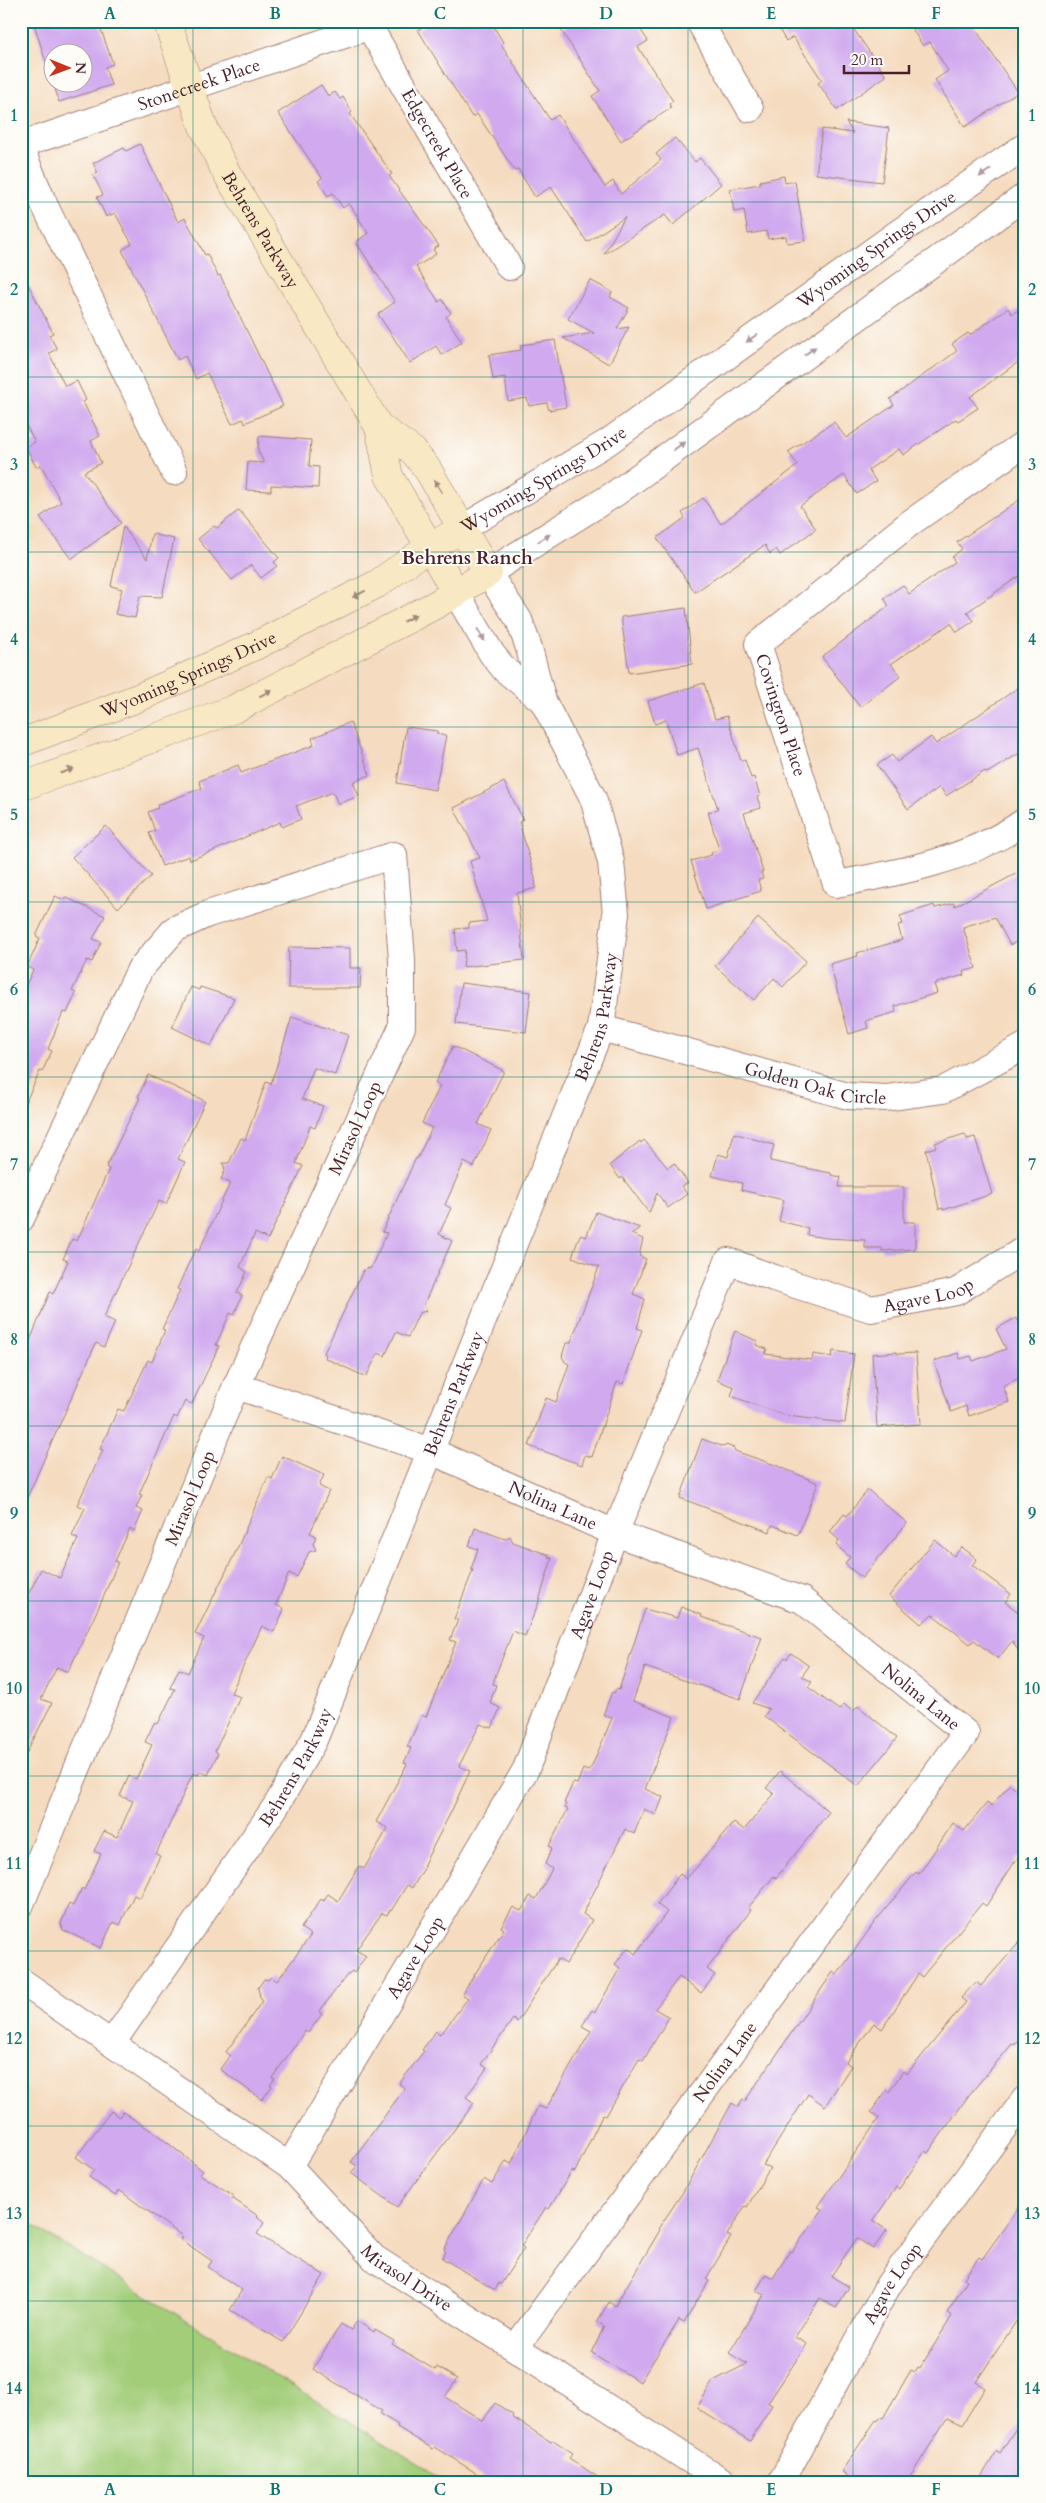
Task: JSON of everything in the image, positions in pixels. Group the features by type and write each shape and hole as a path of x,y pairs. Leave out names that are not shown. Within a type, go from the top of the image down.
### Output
{"street":[{"name":"Behrens Parkway","path":"166,21 203,126 226,172 379,427 389,476 428,548 492,654 505,670 543,700"},
{"path":"699,21 750,109"},
{"name":"Stonecreek Place","path":"174,472 44,204 21,147 189,89 370,23"},
{"name":"Edgecreek Place","path":"370,23 509,267"},
{"name":"Wyoming Springs Drive","path":"21,743 140,697 255,646 377,584 428,548 608,442 895,235 1025,146"},
{"path":"21,787 234,709 456,593 616,493 1025,196"},
{"name":"Behrens Parkway","path":"112,2043 276,1806 314,1740 601,1028 616,914 611,862 593,798 543,700 529,648 519,620 488,573 428,470 413,451 379,427"},
{"name":"Covington Place","path":"1025,443 910,523 758,644 836,884 893,874 965,851 1015,828 1025,821"},
{"name":"Mirasol Loop","path":"21,1219 140,969 175,929 208,914 394,855 402,960 402,1027 236,1386 21,1904"},
{"name":"Golden Oak Circle","path":"601,1028 848,1096 886,1098 943,1090 1025,1046"},
{"name":"Agave Loop","path":"289,2166 433,1928 526,1769 615,1533 728,1261 871,1309 956,1292 1025,1249"},
{"name":"Nolina Lane","path":"236,1386 431,1451 615,1533 802,1600 966,1733 516,2347"},
{"path":"21,1981 112,2043"},
{"name":"Mirasol Drive","path":"112,2043 289,2166 374,2258 516,2347 724,2482"},
{"name":"Agave Loop","path":"781,2482 889,2284 1025,2099"}],"green space":[{"path":"21,2218 444,2480 447,2482 21,2482"}],"building":[{"path":"33,21 98,21 113,64 105,67 111,85 92,91 92,42 42,42 42,49"},
{"path":"432,21 490,21 503,42 501,44 550,120 558,115 605,187 613,181 621,194 661,160 656,154 675,138 695,162 700,158 721,184 673,225 665,215 604,254 625,217 587,242 551,187 535,197 518,169 515,171 477,114 472,117 418,30"},
{"path":"574,21 635,21 648,41 638,47 673,101 669,104 671,108 621,141 592,96 600,91 561,30"},
{"path":"774,21 848,21 886,76 837,110 818,83 822,80 793,37 786,41"},
{"path":"907,21 970,21 1018,92 965,127 935,80 948,71 930,42 923,46"},
{"path":"321,85 328,96 335,92 340,99 343,97 352,112 350,114 392,174 389,176 439,246 433,249 436,254 416,267 439,302 442,299 451,313 446,317 462,342 442,355 436,346 410,363 378,314 395,302 356,242 368,233 349,203 343,208 333,193 328,196 318,181 322,178 278,113"},
{"path":"56,92 90,92 59,102"},
{"path":"846,122 889,128 882,182 816,174 822,129 853,133"},
{"path":"140,144 178,222 185,218 205,255 207,254 218,276 220,275 283,406 245,423 243,419 232,424 207,373 196,379 185,356 178,360 122,250 132,244 115,213 106,217 97,197 103,195 93,175 98,173 93,163 124,148 126,151"},
{"path":"784,176 785,183 795,181 805,241 787,243 786,236 768,239 766,231 748,234 744,210 734,212 730,189 760,184 760,181"},
{"path":"21,270 53,333 49,335 57,349 49,353 65,386 77,381 86,400 83,402 100,436 91,441 101,463 84,472 121,523 71,559 40,517 61,502 41,465 36,467 26,447 35,442 21,416"},
{"path":"590,280 612,292 610,297 629,308 617,329 629,327 609,364 563,338 594,333 568,319"},
{"path":"1025,305 1025,357 970,397 978,408 958,421 956,419 903,455 899,449 868,470 876,481 857,494 844,475 800,506 816,529 780,555 776,549 770,554 765,545 695,592 657,538 685,518 682,513 703,498 721,524 798,465 788,452 834,422 846,438 894,405 890,399 957,351 952,344 968,333 970,335 1008,308 1012,314"},
{"path":"555,340 566,407 549,410 547,403 529,406 527,398 508,401 505,377 493,379 489,355 521,350 521,345"},
{"path":"259,436 311,440 309,466 319,467 318,488 271,485 271,491 246,490 248,462 264,463 258,451"},
{"path":"1025,496 1025,572 967,612 974,621 957,632 951,623 891,664 901,676 860,707 822,657 889,606 884,598 903,585 909,594 955,562 952,557 962,549 957,542"},
{"path":"239,510 279,558 274,562 277,566 261,578 251,565 232,580 198,539 214,526 217,528"},
{"path":"123,526 147,559 152,534 174,539 162,597 140,596 135,618 115,614 122,589 111,586"},
{"path":"686,608 692,664 629,673 621,617"},
{"path":"704,683 715,719 727,716 741,761 745,760 751,778 754,777 760,796 757,797 761,808 744,813 763,872 761,872 763,879 758,880 761,891 706,909 691,861 712,855 711,853 719,849 708,812 718,809 698,748 677,755 666,720 655,724 648,701"},
{"path":"1025,683 1025,750 987,773 985,771 946,796 940,787 908,809 877,765 892,755 897,762 931,737 936,744"},
{"path":"350,722 370,775 353,782 359,796 338,804 333,792 296,806 301,819 282,827 280,822 190,860 189,856 162,866 149,833 155,831 148,812 158,808 157,805 202,788 199,781 238,765 241,773 314,745 312,738"},
{"path":"406,727 437,731 437,734 446,736 435,790 397,783"},
{"path":"504,782 523,819 519,822 535,878 536,888 517,893 524,960 463,967 465,950 457,951 455,929 469,928 469,923 487,921 470,861 480,858 454,808"},
{"path":"106,826 151,876 118,908 72,857"},
{"path":"1025,869 1025,937 1010,945 995,917 963,927 976,968 963,972 964,975 934,984 937,993 895,1006 896,1012 866,1021 868,1028 849,1034 830,964 858,956 857,953 902,940 898,925 903,924 900,916 934,905 935,908 954,903 955,906"},
{"path":"55,896 64,900 65,897 105,916 93,939 101,942 92,962 87,960 72,991 76,993 67,1013 63,1012 48,1049 52,1051 42,1072 40,1071 21,1112 21,996 33,970 27,967 40,938 36,936"},
{"path":"758,918 806,961 783,987 774,978 754,1000 715,966"},
{"path":"289,947 350,948 350,968 361,968 360,988 288,988"},
{"path":"461,983 531,992 526,1032 456,1024"},
{"path":"191,987 199,990 200,987 234,998 211,1046 172,1027"},
{"path":"292,1017 348,1035 335,1075 314,1068 302,1099 323,1106 315,1128 310,1126 296,1163 303,1166 268,1239 255,1233 240,1267 247,1272 237,1293 242,1295 234,1315 230,1313 216,1345 219,1346 192,1404 185,1401 177,1418 174,1416 139,1494 142,1495 136,1508 143,1511 134,1531 130,1529 115,1561 118,1562 103,1598 68,1672 57,1667 41,1699 52,1703 21,1764 21,1625 27,1613 21,1610 25,1601 23,1594 29,1593 41,1569 60,1578 78,1539 72,1536 85,1508 77,1505 103,1450 100,1449 118,1409 124,1411 148,1360 152,1362 165,1330 162,1329 180,1290 177,1289 196,1249 199,1251 230,1183 221,1179 225,1171 223,1163 229,1163 241,1138 245,1140 266,1082 271,1084"},
{"path":"453,1046 504,1071 478,1124 491,1130 474,1167 464,1162 445,1205 451,1208 439,1234 452,1241 424,1304 426,1311 419,1313 408,1337 396,1332 385,1356 378,1353 366,1377 325,1358 326,1355 324,1353 363,1271 366,1268 370,1269 387,1233 382,1232 432,1128 422,1123 440,1086 435,1083"},
{"path":"148,1075 205,1101 178,1159 185,1162 166,1204 159,1201 104,1317 115,1322 104,1347 96,1343 21,1511 21,1362 50,1292 53,1294 68,1261 63,1259 72,1239 77,1241 109,1169 106,1167 140,1098 138,1097"},
{"path":"734,1133 774,1145 770,1161 831,1173 831,1175 841,1177 839,1187 904,1187 904,1222 915,1222 915,1249 882,1251 882,1248 865,1248 865,1240 807,1235 808,1228 779,1221 784,1200 741,1190 742,1183 712,1176 718,1154 728,1157"},
{"path":"965,1134 967,1139 975,1137 992,1194 943,1210 943,1208 939,1209 926,1150 936,1147 935,1143"},
{"path":"644,1140 668,1168 674,1163 688,1183 681,1186 687,1194 668,1208 657,1193 649,1213 622,1177 620,1179 610,1165 640,1141 641,1143"},
{"path":"596,1212 640,1228 631,1234 643,1239 639,1256 646,1259 633,1294 645,1299 637,1328 642,1330 623,1384 617,1382 592,1457 585,1455 582,1465 529,1446 546,1398 556,1402 569,1364 565,1362 562,1356 566,1344 571,1342 599,1267 572,1257 580,1235 586,1237"},
{"path":"1016,1318 1018,1321 1025,1318 1025,1386 1021,1377 1003,1386 1009,1402 969,1416 966,1406 951,1412 934,1361 958,1353 960,1359 971,1356 973,1361 1006,1349 996,1329"},
{"path":"735,1331 757,1341 756,1345 767,1349 765,1354 812,1360 813,1354 832,1357 833,1351 854,1354 845,1423 787,1416 731,1396 734,1387 717,1380"},
{"path":"897,1352 897,1354 916,1353 921,1424 877,1427 872,1354"},
{"path":"702,1439 724,1447 726,1445 734,1448 735,1451 818,1483 798,1535 772,1525 770,1532 680,1498"},
{"path":"282,1456 324,1475 319,1486 329,1491 310,1533 316,1536 313,1544 316,1550 309,1552 297,1577 289,1573 276,1605 284,1609 274,1632 262,1626 231,1693 240,1697 215,1751 218,1753 208,1775 200,1771 198,1775 193,1773 156,1854 160,1856 140,1898 134,1895 120,1925 113,1922 101,1948 63,1930 61,1923 69,1904 73,1906 82,1888 84,1890 101,1854 94,1851 104,1831 117,1837 133,1801 120,1796 129,1776 136,1779 152,1745 145,1742 154,1723 158,1724 175,1689 170,1688 179,1669 188,1673 204,1638 195,1634 237,1549 268,1477 272,1479"},
{"path":"868,1490 907,1523 862,1578 845,1564 850,1557 836,1545 839,1540 830,1532 844,1514 847,1516"},
{"path":"475,1528 505,1539 510,1536 513,1542 549,1555 548,1557 552,1558 538,1604 525,1636 513,1631 496,1674 493,1684 496,1685 490,1703 500,1708 492,1728 480,1724 459,1766 470,1771 423,1866 425,1867 412,1888 407,1885 391,1911 387,1915 382,1913 356,1950 366,1956 354,1973 352,1971 347,1975 319,2012 322,2014 308,2033 305,2031 272,2078 275,2079 270,2085 272,2086 262,2100 220,2069 230,2055 226,2052 263,2000 260,1997 258,1988 264,1979 268,1980 271,1977 277,1981 311,1935 301,1928 321,1899 323,1901 328,1894 338,1901 359,1866 364,1869 388,1828 376,1822 407,1764 404,1763 411,1748 407,1747 422,1715 426,1717 456,1642 450,1640 458,1620 454,1619 473,1570 471,1569 478,1549 469,1546"},
{"path":"935,1540 954,1556 962,1547 977,1559 972,1565 1011,1594 1005,1602 1025,1617 1025,1661 1012,1641 998,1659 974,1640 970,1644 932,1614 921,1624 889,1596"},
{"path":"681,1607 702,1615 701,1617 762,1637 740,1699 645,1667 633,1701 674,1717 645,1789 663,1797 656,1815 644,1809 634,1834 625,1829 583,1914 592,1920 566,1964 558,1959 517,2022 513,2019 481,2064 487,2068 466,2097 474,2103 397,2207 351,2173 357,2166 351,2162 405,2088 399,2084 424,2051 422,2050 436,2031 440,2034 444,2030 468,1998 462,1994 504,1929 501,1927 513,1907 521,1911 530,1896 536,1899 552,1869 545,1864 552,1848 549,1846 568,1809 565,1808 566,1804 564,1803 573,1783 577,1784 583,1769 588,1771 592,1766 612,1718 603,1715 612,1692 614,1693 616,1689 619,1690 645,1609 677,1618"},
{"path":"791,1653 809,1666 802,1676 812,1682 808,1687 839,1710 844,1704 853,1712 858,1706 897,1738 858,1786 764,1716 769,1709 752,1703 785,1657 787,1659"},
{"path":"780,1771 829,1812 776,1878 774,1876 748,1908 751,1910 707,1969 715,1975 701,1993 679,1977 655,2009 669,2017 643,2061 639,2059 606,2116 603,2114 575,2172 572,2171 549,2209 546,2207 521,2246 524,2248 501,2284 499,2283 495,2290 442,2258 446,2252 444,2250 484,2179 492,2184 506,2161 511,2164 538,2106 546,2109 591,2031 582,2026 592,2010 595,2012 620,1968 615,1964 628,1948 635,1954 667,1912 657,1904 680,1874 686,1879 734,1822 744,1830 774,1794 766,1788"},
{"path":"1010,1784 1025,1796 1025,1863 1018,1857 986,1906 982,1903 922,1977 918,1974 882,2029 874,2023 846,2062 851,2066 825,2106 808,2094 763,2165 770,2168 747,2207 745,2206 727,2235 731,2237 706,2279 709,2281 684,2323 679,2320 640,2382 592,2353 604,2326 597,2322 609,2302 615,2306 660,2230 658,2229 683,2192 732,2103 738,2107 743,2100 745,2101 833,1972 837,1975 874,1923 916,1872 919,1874 953,1823 964,1831 987,1803 991,1806"},
{"path":"1025,1936 1025,2034 1014,2045 1012,2044 969,2095 928,2153 925,2151 899,2189 896,2187 873,2221 887,2230 873,2249 857,2238 831,2276 849,2287 836,2308 820,2298 795,2337 807,2344 768,2403 772,2405 750,2441 697,2408 713,2381 747,2364 729,2353 764,2295 756,2291 766,2274 773,2278 790,2251 792,2252 822,2209 818,2207 879,2118 871,2112 887,2090 889,2092 903,2071 907,2074 966,2002 961,1998 976,1982 981,1986"},
{"path":"111,2111 119,2117 123,2112 159,2136 203,2171 200,2174 234,2196 232,2198 258,2216 264,2223 257,2234 324,2275 283,2342 230,2310 242,2290 208,2267 212,2261 180,2239 182,2236 119,2190 115,2196 89,2177 94,2170 76,2157"},
{"path":"1025,2199 1025,2308 976,2382 985,2388 962,2425 947,2418 907,2482 856,2482 841,2472 876,2420 878,2421 880,2417 883,2418 911,2370 915,2372 918,2367 920,2368 952,2316 947,2313 967,2280 964,2278 979,2257 982,2259"},
{"path":"357,2321 374,2332 375,2330 394,2341 392,2344 435,2370 437,2367 457,2379 445,2397 483,2421 495,2403 513,2415 512,2417 551,2442 553,2440 573,2453 569,2458 605,2482 490,2482 435,2447 433,2449 397,2427 398,2425 380,2414 382,2411 313,2369 341,2324 351,2330"},
{"path":"1025,2414 1025,2482 978,2482 997,2451 1000,2453"}],"district":[{"name":"Behrens Ranch","path":"467,557"}]}
